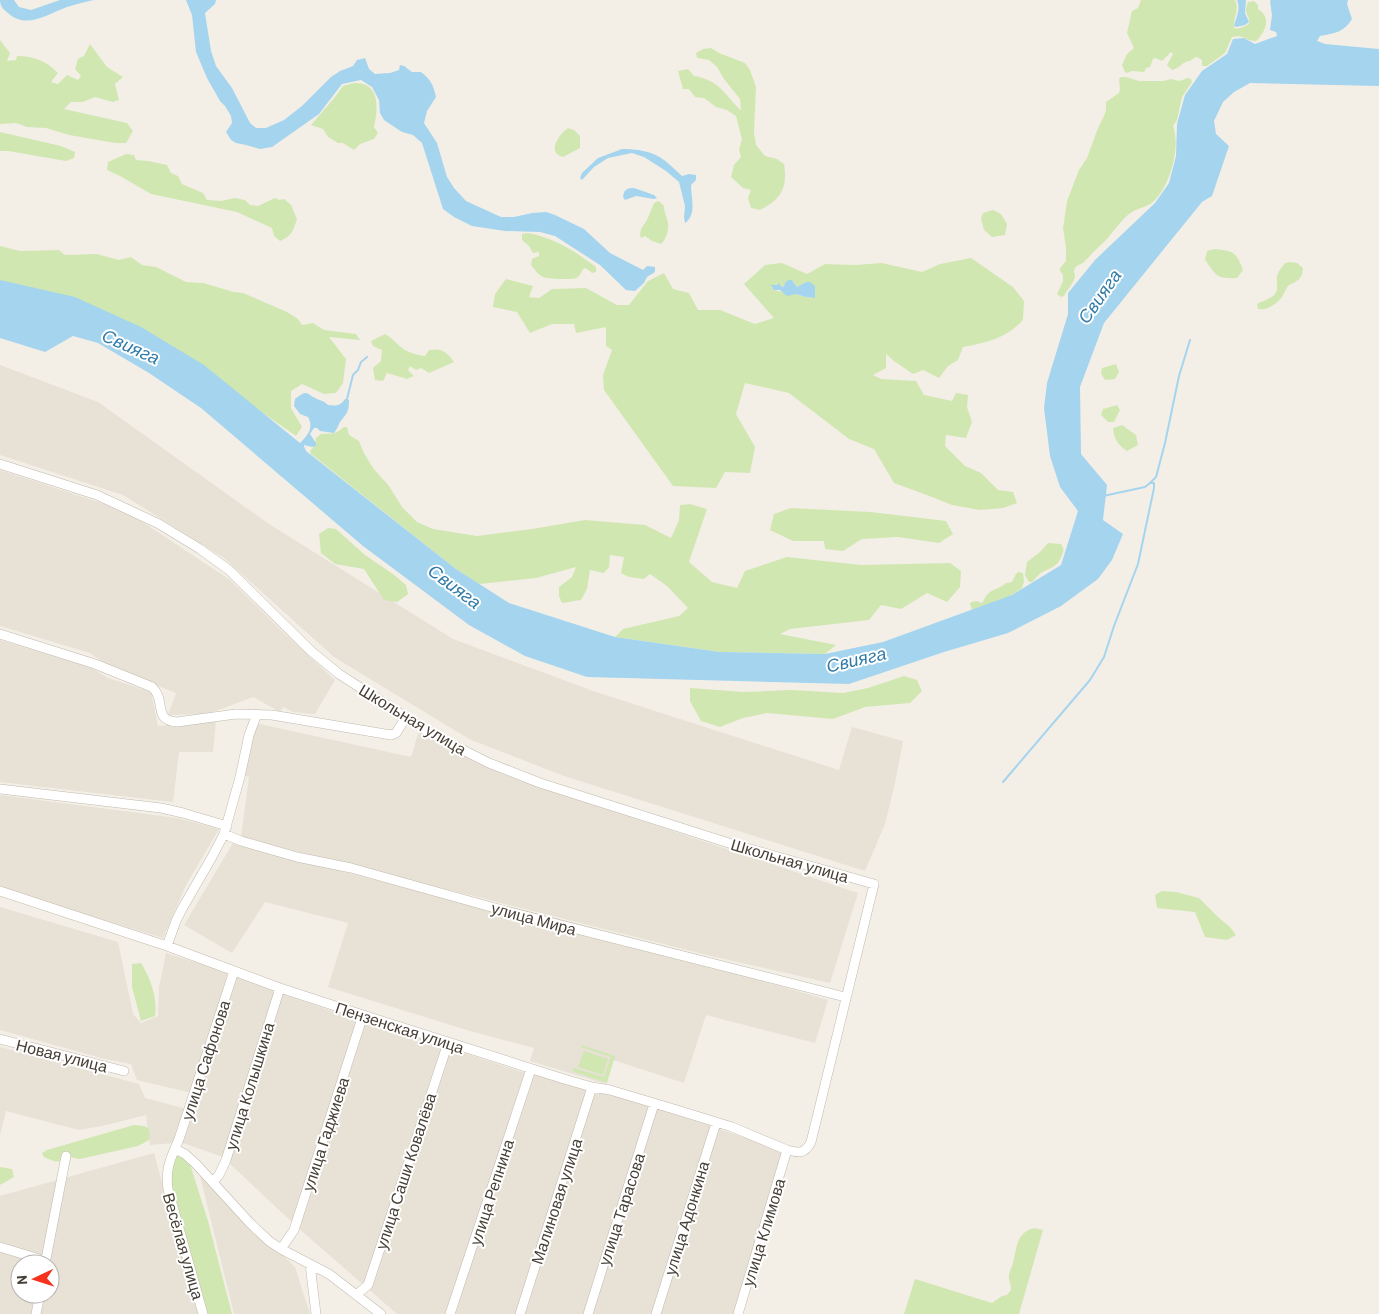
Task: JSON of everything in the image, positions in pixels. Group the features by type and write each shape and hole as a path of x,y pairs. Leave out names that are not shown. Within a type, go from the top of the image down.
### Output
{"street":[{"name":"Школьная улица","path":"0,464 97,495 158,524 200,549 229,570 311,651 340,674 435,736 489,763 522,776 732,844 874,884 845,997"},
{"path":"0,634 94,664 152,687 157,692 165,719 170,721 177,722 236,714 257,714 391,735 396,733 406,717"},
{"path":"167,946 182,909 225,830 249,735 257,714"},
{"name":"улица Мира","path":"0,789 161,808 182,813 225,830 241,841 297,857 350,868 502,910 845,997"},
{"name":"Пензенская улица","path":"0,891 167,946 362,1016 531,1069 592,1087 610,1090 732,1127 796,1152 804,1151 811,1142 845,997"},
{"name":"улица Сафонова","path":"175,1149 234,971"},
{"name":"улица Колышкина","path":"213,1182 226,1160 280,988"},
{"name":"улица Гаджиева","path":"281,1249 294,1230 362,1016"},
{"name":"Новая улица","path":"0,1039 124,1071"},
{"name":"улица Саши Ковалёва","path":"356,1295 368,1285 448,1043"},
{"name":"улица Репнина","path":"450,1314 531,1069"},
{"name":"Малиновая улица","path":"520,1314 592,1087"},
{"name":"улица Тарасова","path":"588,1314 654,1104"},
{"name":"улица Адонкина","path":"656,1314 716,1123"},
{"path":"175,1149 185,1154 196,1164 255,1228 270,1241 281,1249 329,1274 381,1314"},
{"name":"Весёлая улица","path":"175,1149 168,1167 168,1189 203,1314"},
{"name":"улица Климова","path":"738,1314 788,1150"},
{"path":"48,1254 66,1156"},
{"path":"0,1247 21,1254"},
{"path":"310,1264 316,1314"}],"shaded area":[{"path":"0,365 98,402 269,524 453,639 596,692 839,770 852,727 903,741 885,824 865,871 564,776 469,739 334,657 224,558 123,495 0,455"},
{"path":"0,470 126,511 230,580 335,680 315,714 293,712 283,707 280,712 253,697 208,714 168,715 176,693 108,666 90,653 0,626"},
{"path":"0,640 90,667 108,678 151,692 158,726 216,720 213,752 179,752 173,802 0,782"},
{"path":"255,723 411,757 419,731 503,774 858,893 830,983 711,956 241,836 249,777 242,775"},
{"path":"0,795 177,818 219,829 186,885 163,938 0,888"},
{"path":"233,843 749,977 828,1000 815,1043 706,1015 684,1083 613,1060 606,1084 530,1061 534,1048 470,1031 328,987 348,923 265,902 232,953 184,925"},
{"path":"0,907 118,942 133,1014 141,1023 158,1016 159,987 166,953 229,973 192,1093 137,1080 131,1064 105,1059 0,1030"},
{"path":"236,976 277,990 223,1157 180,1142"},
{"path":"282,994 358,1020 292,1222 228,1162"},
{"path":"366,1021 525,1073 446,1314 397,1314 297,1227"},
{"path":"0,1047 139,1084 145,1098 187,1109 174,1143 150,1145 146,1115 79,1130 6,1111 0,1135"},
{"path":"532,1073 587,1090 595,1090 626,1099 711,1126 652,1314 454,1314"},
{"path":"718,1129 780,1150 782,1154 733,1314 659,1314"},
{"path":"154,1153 198,1314 0,1314 0,1196"},
{"path":"200,1176 295,1267 310,1314 234,1314"}],"green space":[{"path":"1141,0 1235,0 1237,7 1234,28 1242,28 1249,24 1246,11 1247,6 1248,2 1254,1 1266,18 1266,25 1263,33 1256,41 1240,36 1232,37 1225,53 1207,66 1202,66 1202,60 1197,57 1172,70 1167,65 1173,54 1171,52 1162,61 1153,59 1150,67 1146,68 1144,72 1132,71 1127,73 1122,65 1127,54 1134,48 1127,33 1132,11 1138,8"},
{"path":"0,40 10,53 7,61 16,60 17,56 39,60 49,65 58,73 51,82 58,84 67,75 78,80 81,76 75,69 78,59 84,56 90,44 107,67 123,77 115,84 119,100 113,102 95,97 83,102 71,102 64,109 127,123 133,131 126,143 115,143 69,135 46,128 27,127 16,123 0,124"},
{"path":"711,48 745,63 750,70 756,87 754,133 756,145 765,156 777,159 784,164 785,180 781,192 773,202 760,210 751,208 748,198 751,190 743,188 731,177 734,165 741,157 739,150 742,139 736,116 727,110 716,107 704,98 695,97 689,89 683,89 678,71 688,69 694,76 716,85 741,110 740,99 717,67 709,60 697,58 696,53 703,49"},
{"path":"1121,77 1139,81 1171,79 1179,81 1191,79 1192,82 1182,97 1177,120 1173,126 1176,145 1169,177 1159,195 1151,204 1129,214 1084,262 1075,268 1073,281 1064,296 1061,297 1057,294 1063,281 1060,268 1066,261 1063,228 1067,201 1104,116 1106,102 1119,93 1119,79"},
{"path":"354,83 369,87 376,98 374,127 378,133 374,139 360,144 354,150 328,137 323,129 311,125 343,86"},
{"path":"568,128 574,130 580,136 580,148 563,157 555,152 555,148 561,134"},
{"path":"0,132 61,146 75,152 74,158 66,161 0,151"},
{"path":"126,154 134,155 136,160 167,165 171,173 178,176 182,184 203,193 207,200 221,201 235,198 245,200 250,205 258,206 275,198 279,200 284,199 291,205 297,219 293,230 290,235 280,241 274,236 272,228 237,212 151,194 107,170 108,162"},
{"path":"658,201 664,206 668,223 667,235 661,244 645,236 641,238 640,235 654,203"},
{"path":"993,210 1001,214 1007,224 1005,235 992,237 984,230 981,218 983,213"},
{"path":"528,233 548,238 580,255 596,267 596,272 592,273 586,268 574,279 545,278 541,276 531,265 532,259 539,256 539,252 533,253 522,240 522,234"},
{"path":"0,246 20,251 59,250 65,255 97,254 119,260 131,257 142,265 156,267 186,282 203,283 243,293 287,312 298,319 302,325 313,323 324,330 356,334 360,340 329,337 346,359 343,383 336,393 324,394 302,384 291,391 291,408 302,427 296,436 171,349 0,288"},
{"path":"1215,249 1230,252 1236,256 1243,270 1237,278 1221,277 1212,270 1205,260 1207,251"},
{"path":"971,258 1013,287 1024,301 1023,320 1002,336 963,347 958,360 948,366 939,378 923,370 913,374 886,354 886,368 873,375 881,379 916,381 924,395 952,401 956,393 968,395 967,407 972,422 966,438 946,435 945,446 965,466 981,473 998,490 1013,492 1017,503 1003,508 980,510 952,505 894,483 874,449 849,439 789,393 745,383 736,414 755,447 750,473 725,472 716,488 673,486 604,390 603,375 612,350 606,346 606,327 576,333 574,324 552,324 530,333 517,312 493,307 495,294 506,279 533,286 529,297 539,298 552,289 586,288 617,305 629,305 648,281 664,273 673,289 689,293 698,310 720,310 755,324 774,318 744,284 765,265 782,263 807,274 825,264 855,265 882,263 922,272 940,264","holes":["792,280 797,287 806,282 815,286 814,298 773,290 772,286 780,284 782,287"]},
{"path":"1285,263 1297,263 1303,268 1300,278 1288,286 1277,302 1268,308 1258,309 1257,304 1275,294 1278,273"},
{"path":"385,334 409,352 425,356 429,350 437,349 446,353 454,362 429,373 421,368 416,370 410,366 408,370 414,376 407,379 387,373 383,381 375,380 373,368 381,361 382,350 373,346 371,341"},
{"path":"1116,364 1119,372 1115,379 1105,380 1101,374 1102,368"},
{"path":"1117,405 1120,410 1114,422 1108,422 1101,415 1103,409"},
{"path":"1122,425 1136,435 1138,445 1127,451 1115,439 1113,428"},
{"path":"347,427 349,435 359,441 373,468 389,486 402,507 417,522 433,529 477,536 585,520 645,525 671,538 679,520 680,505 690,504 707,509 689,562 712,582 737,588 745,571 787,557 861,565 950,563 961,571 960,587 947,602 927,593 901,609 881,605 869,620 790,629 780,634 836,645 825,654 720,652 615,637 623,629 679,616 688,608 667,586 650,574 644,579 629,577 621,573 624,557 610,555 609,567 604,573 590,570 587,589 581,600 562,603 559,596 559,587 572,577 576,567 536,578 479,584 456,569 311,454 310,451 315,445 316,438 321,434 336,432"},
{"path":"791,508 871,512 946,521 953,534 939,543 898,537 862,539 843,551 825,549 824,541 793,541 770,530 774,514"},
{"path":"328,528 336,529 365,555 393,574 406,585 408,594 397,602 384,600 364,569 335,564 321,553 319,534"},
{"path":"1048,543 1061,544 1063,550 1060,559 1053,567 1041,573 1032,582 1029,582 1025,575 1027,562"},
{"path":"1018,572 1023,573 1024,582 1022,588 1002,602 972,610 971,602 983,602 988,594 1006,583 1012,582"},
{"path":"904,676 917,680 922,691 910,703 865,707 833,719 767,713 743,718 720,727 701,721 690,701 690,688 744,692 792,690 843,693 868,688"},
{"path":"1162,891 1176,892 1199,898 1236,935 1227,940 1205,937 1195,912 1157,908 1155,895"},
{"path":"141,963 152,988 156,1009 155,1016 141,1021 132,987 132,964"},
{"path":"581,1045 615,1056 607,1083 572,1071 574,1068 604,1077 611,1057 581,1047"},
{"path":"584,1051 608,1059 603,1075 578,1067"},
{"path":"134,1125 145,1126 150,1131 149,1140 138,1146 80,1159 68,1157 62,1161 54,1161 44,1157 42,1153 47,1150"},
{"path":"173,1153 189,1161 208,1221 232,1314 205,1314 164,1163"},
{"path":"0,1167 12,1169 14,1177 0,1185"},
{"path":"1034,1228 1043,1230 1019,1314 904,1314 915,1279 992,1303 1007,1295 1011,1290 1009,1275 1018,1241 1024,1233"}],"water":[{"path":"0,0 14,0 19,7 31,10 60,0 94,0 70,6 37,19 22,20 15,18 3,9"},
{"path":"186,0 216,0 215,4 205,13 211,51 216,66 232,88 250,123 256,128 266,128 284,120 302,106 331,77 353,66 357,60 365,58 369,69 375,74 399,70 400,65 412,72 421,72 431,83 436,97 427,111 424,123 437,143 447,177 466,201 501,217 546,212 555,215 584,229 610,253 643,270 647,266 655,267 655,272 647,277 644,283 635,291 626,290 600,265 555,236 540,232 505,231 472,226 454,217 443,209 422,143 413,135 402,132 384,120 380,113 379,100 372,87 361,80 342,84 319,114 272,147 260,149 236,143 231,140 226,132 232,123 231,116 207,78 196,52 192,15"},
{"path":"1237,0 1246,0 1245,13 1249,22 1236,27 1234,26 1238,10"},
{"name":"Свияга","path":"1271,0 1348,0 1347,4 1352,19 1349,24 1338,32 1320,36 1317,41 1325,44 1379,49 1379,86 1250,83 1234,92 1223,102 1214,121 1216,134 1229,146 1212,196 1202,202 1104,323 1080,387 1081,454 1107,485 1103,520 1123,534 1112,560 1098,579 1061,606 1008,633 849,684 587,677 525,656 469,625 363,546 201,408 149,373 98,343 73,336 45,352 0,338 0,280 75,297 141,327 204,365 300,443 308,434 310,421 308,417 300,414 294,406 295,399 306,393 328,405 338,405 345,399 349,400 347,412 334,433 314,428 310,434 316,446 304,445 306,451 456,569 509,603 615,637 720,652 825,654 883,642 1012,595 1061,565 1078,511 1060,487 1050,456 1044,408 1047,383 1068,314 1068,293 1095,260 1155,203 1169,183 1176,156 1177,124 1185,95 1202,71 1227,54 1233,39 1244,38 1255,44 1277,36 1276,32 1270,30"},
{"path":"622,149 639,150 660,157 682,176 696,175 696,180 691,185 692,211 689,220 685,223 685,206 679,182 644,157 632,153 608,158 594,167 582,180 580,178 582,173 598,158"},
{"path":"634,188 654,195 657,198 636,196 625,200 623,197 625,191"},
{"path":"788,280 792,280 797,287 810,282 815,286 815,298 795,294 787,296 780,290 773,290 772,286 768,285 777,285 779,283 782,287"}],"waterway":[{"path":"1150,483 1156,477 1179,376 1190,340"},
{"path":"347,399 353,375 358,370 361,362 367,357"},
{"path":"1003,782 1090,680 1104,657 1138,564 1154,483 1150,483 1145,487 1103,496"}]}
